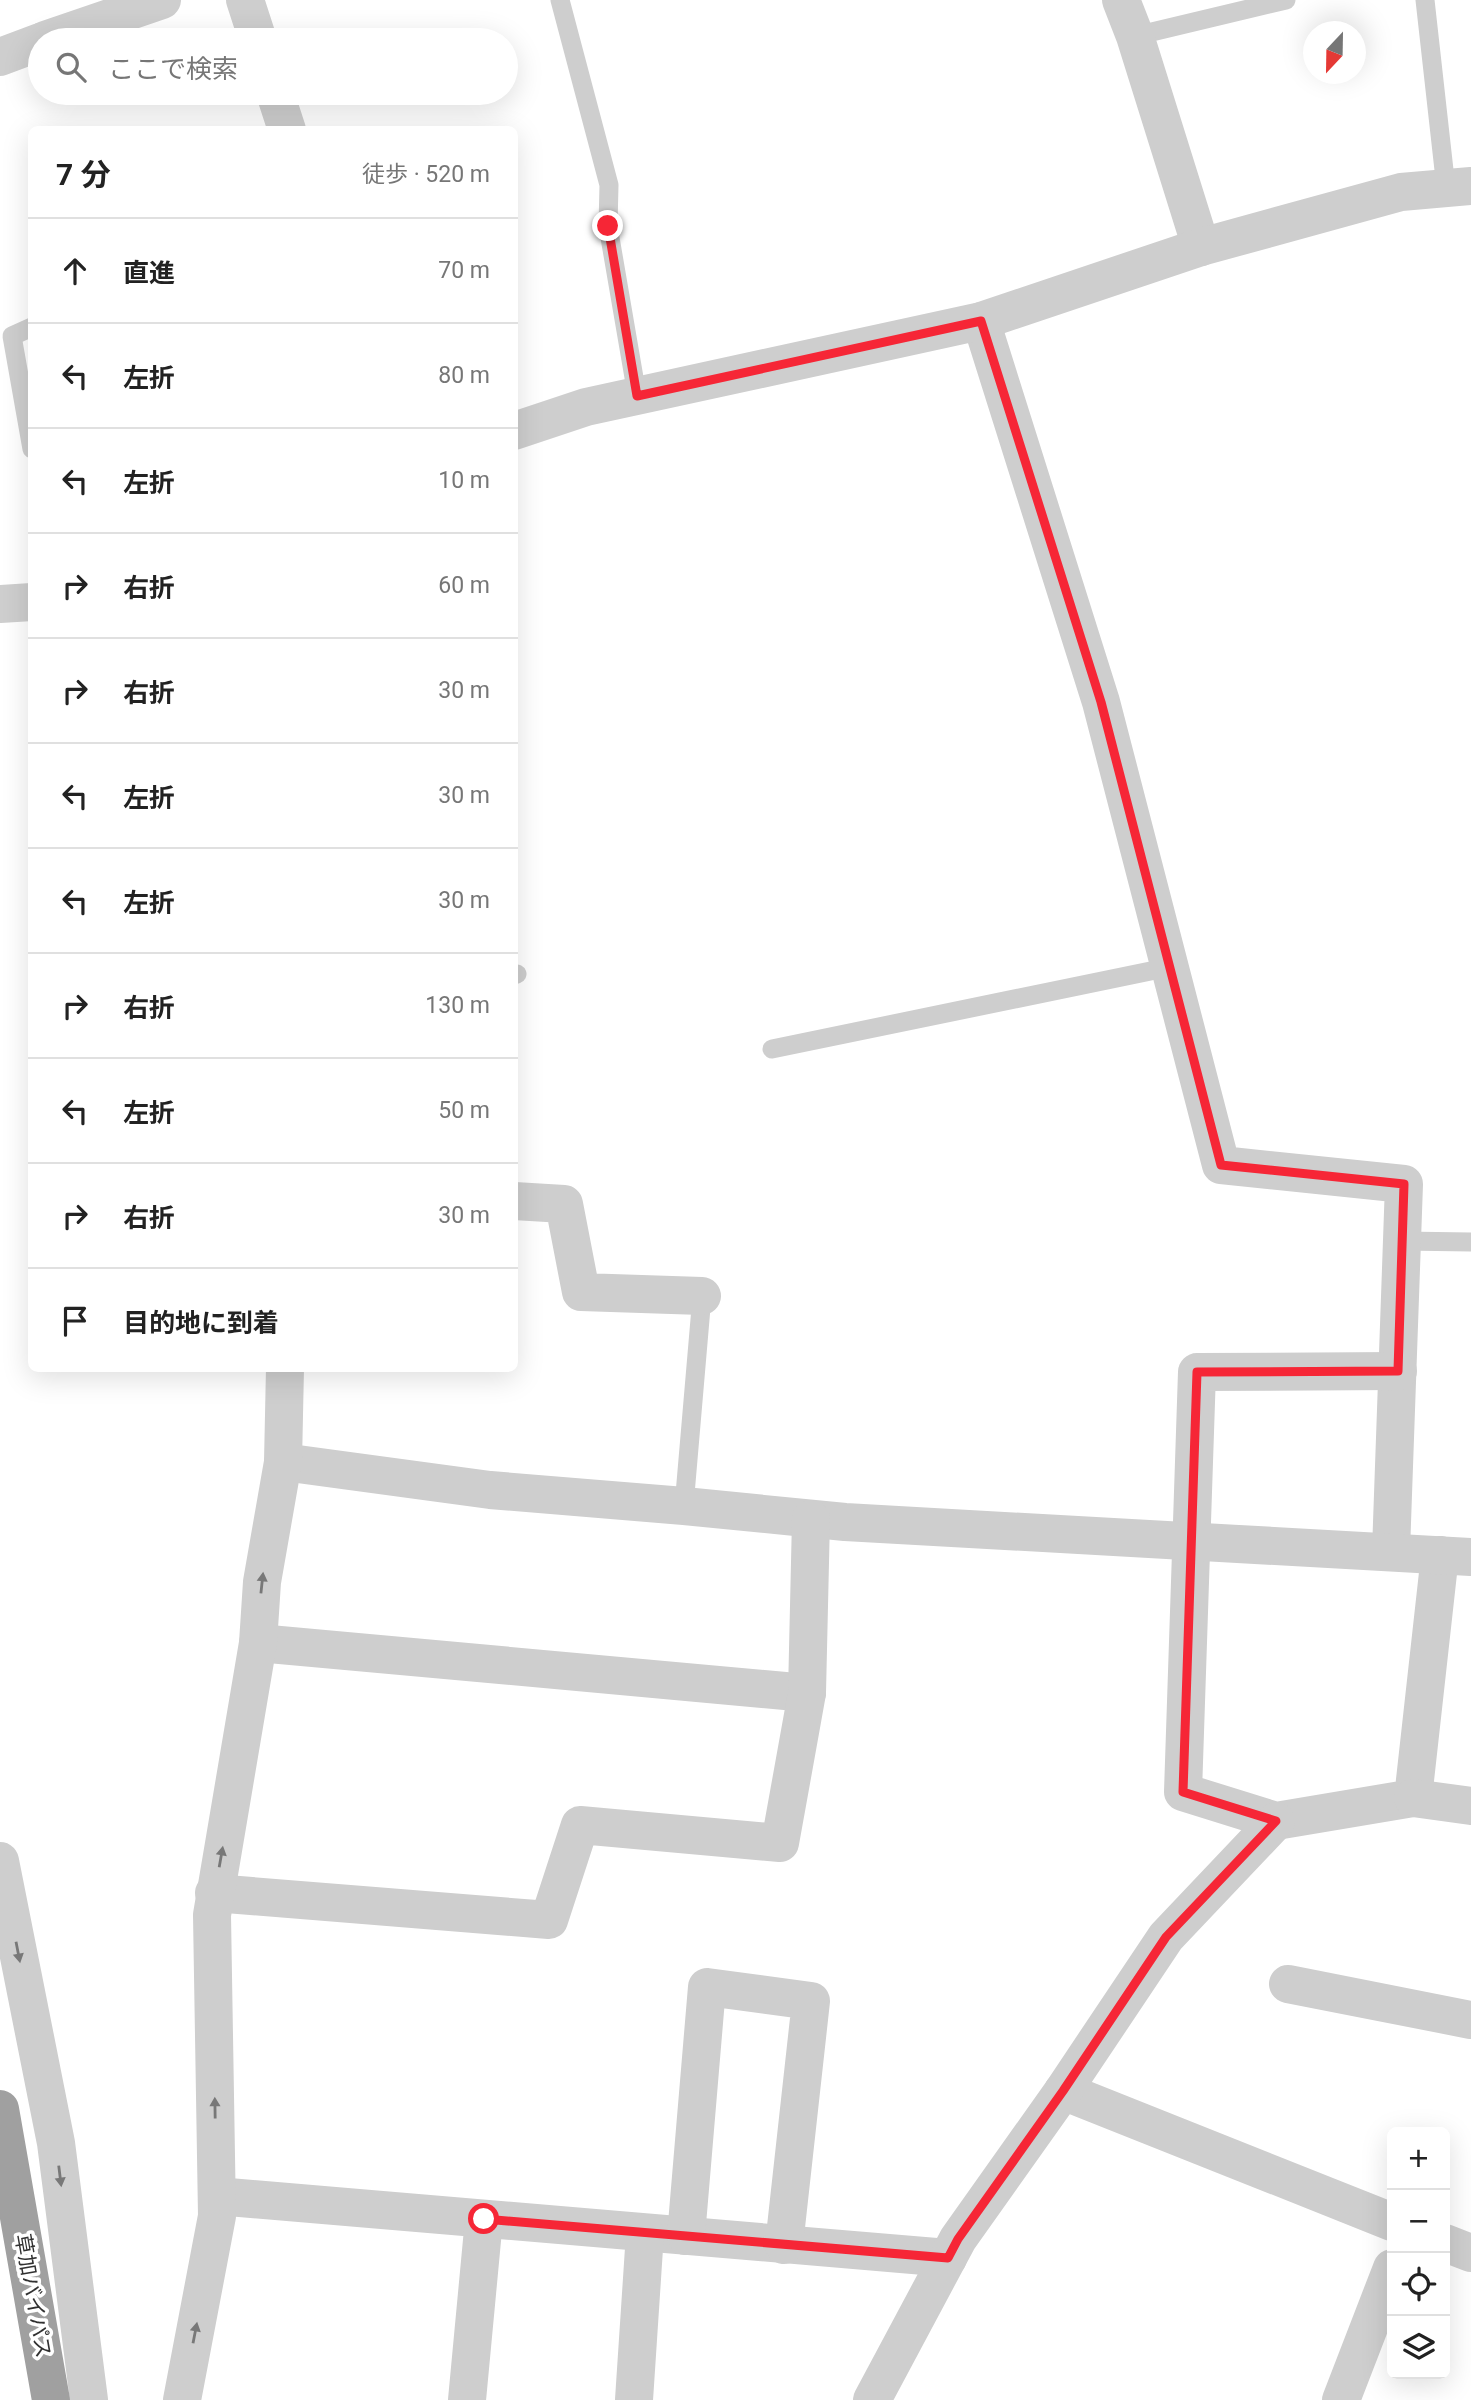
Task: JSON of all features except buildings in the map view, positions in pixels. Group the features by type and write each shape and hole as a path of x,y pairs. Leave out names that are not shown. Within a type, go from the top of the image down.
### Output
{"highway":[{"name":"草加バイパス","path":"0,2109 51,2400"}],"street":[{"path":"80,28 162,0"},
{"path":"245,0 254,28"},
{"path":"1121,0 1135,36 1201,247"},
{"path":"0,57 28,46"},
{"path":"279,105 286,126"},
{"path":"518,431 586,407 981,321 1201,247 1401,192 1459,187"},
{"path":"981,321 1101,702 1221,1165 1404,1184 1391,1551"},
{"path":"0,604 28,602"},
{"path":"518,1200 564,1204 581,1292 702,1296"},
{"path":"1398,1371 1197,1372 1183,1792 1276,1821 1413,1798 1471,1806"},
{"path":"182,2400 218,2216 212,1915 214,1893 258,1643 262,1582 283,1462 285,1372"},
{"path":"283,1462 490,1490 811,1519 1455,1556 1413,1798"},
{"path":"214,1893 549,1920 580,1825 780,1843 807,1693 811,1519"},
{"path":"258,1643 807,1693"},
{"path":"872,2400 958,2239 1063,2091 1166,1937 1276,1821"},
{"path":"0,1861 55,2143 89,2400"},
{"path":"1288,1984 1471,2020"},
{"path":"686,2236 707,1987 811,2001 784,2245"},
{"path":"1063,2091 1387,2220"},
{"path":"217,2196 948,2258"},
{"path":"467,2400 484,2219"},
{"path":"634,2400 645,2233"},
{"path":"1450,2244 1471,2253"},
{"path":"1341,2400 1387,2281"}],"lane":[{"path":"560,0 609,185 608,226 637,396"},
{"path":"1135,36 1286,0"},
{"path":"1424,0 1459,187"},
{"path":"28,329 12,336 28,426"},
{"path":"772,1049 1170,967"},
{"path":"1402,1241 1471,1242"},
{"path":"684,1506 702,1296"}],"route":[{"path":"484,2219 948,2258 958,2239 1063,2091 1166,1937 1276,1821 1183,1792 1197,1372 1398,1371 1404,1184 1221,1165 1101,702 981,321 637,396 608,226"}]}
